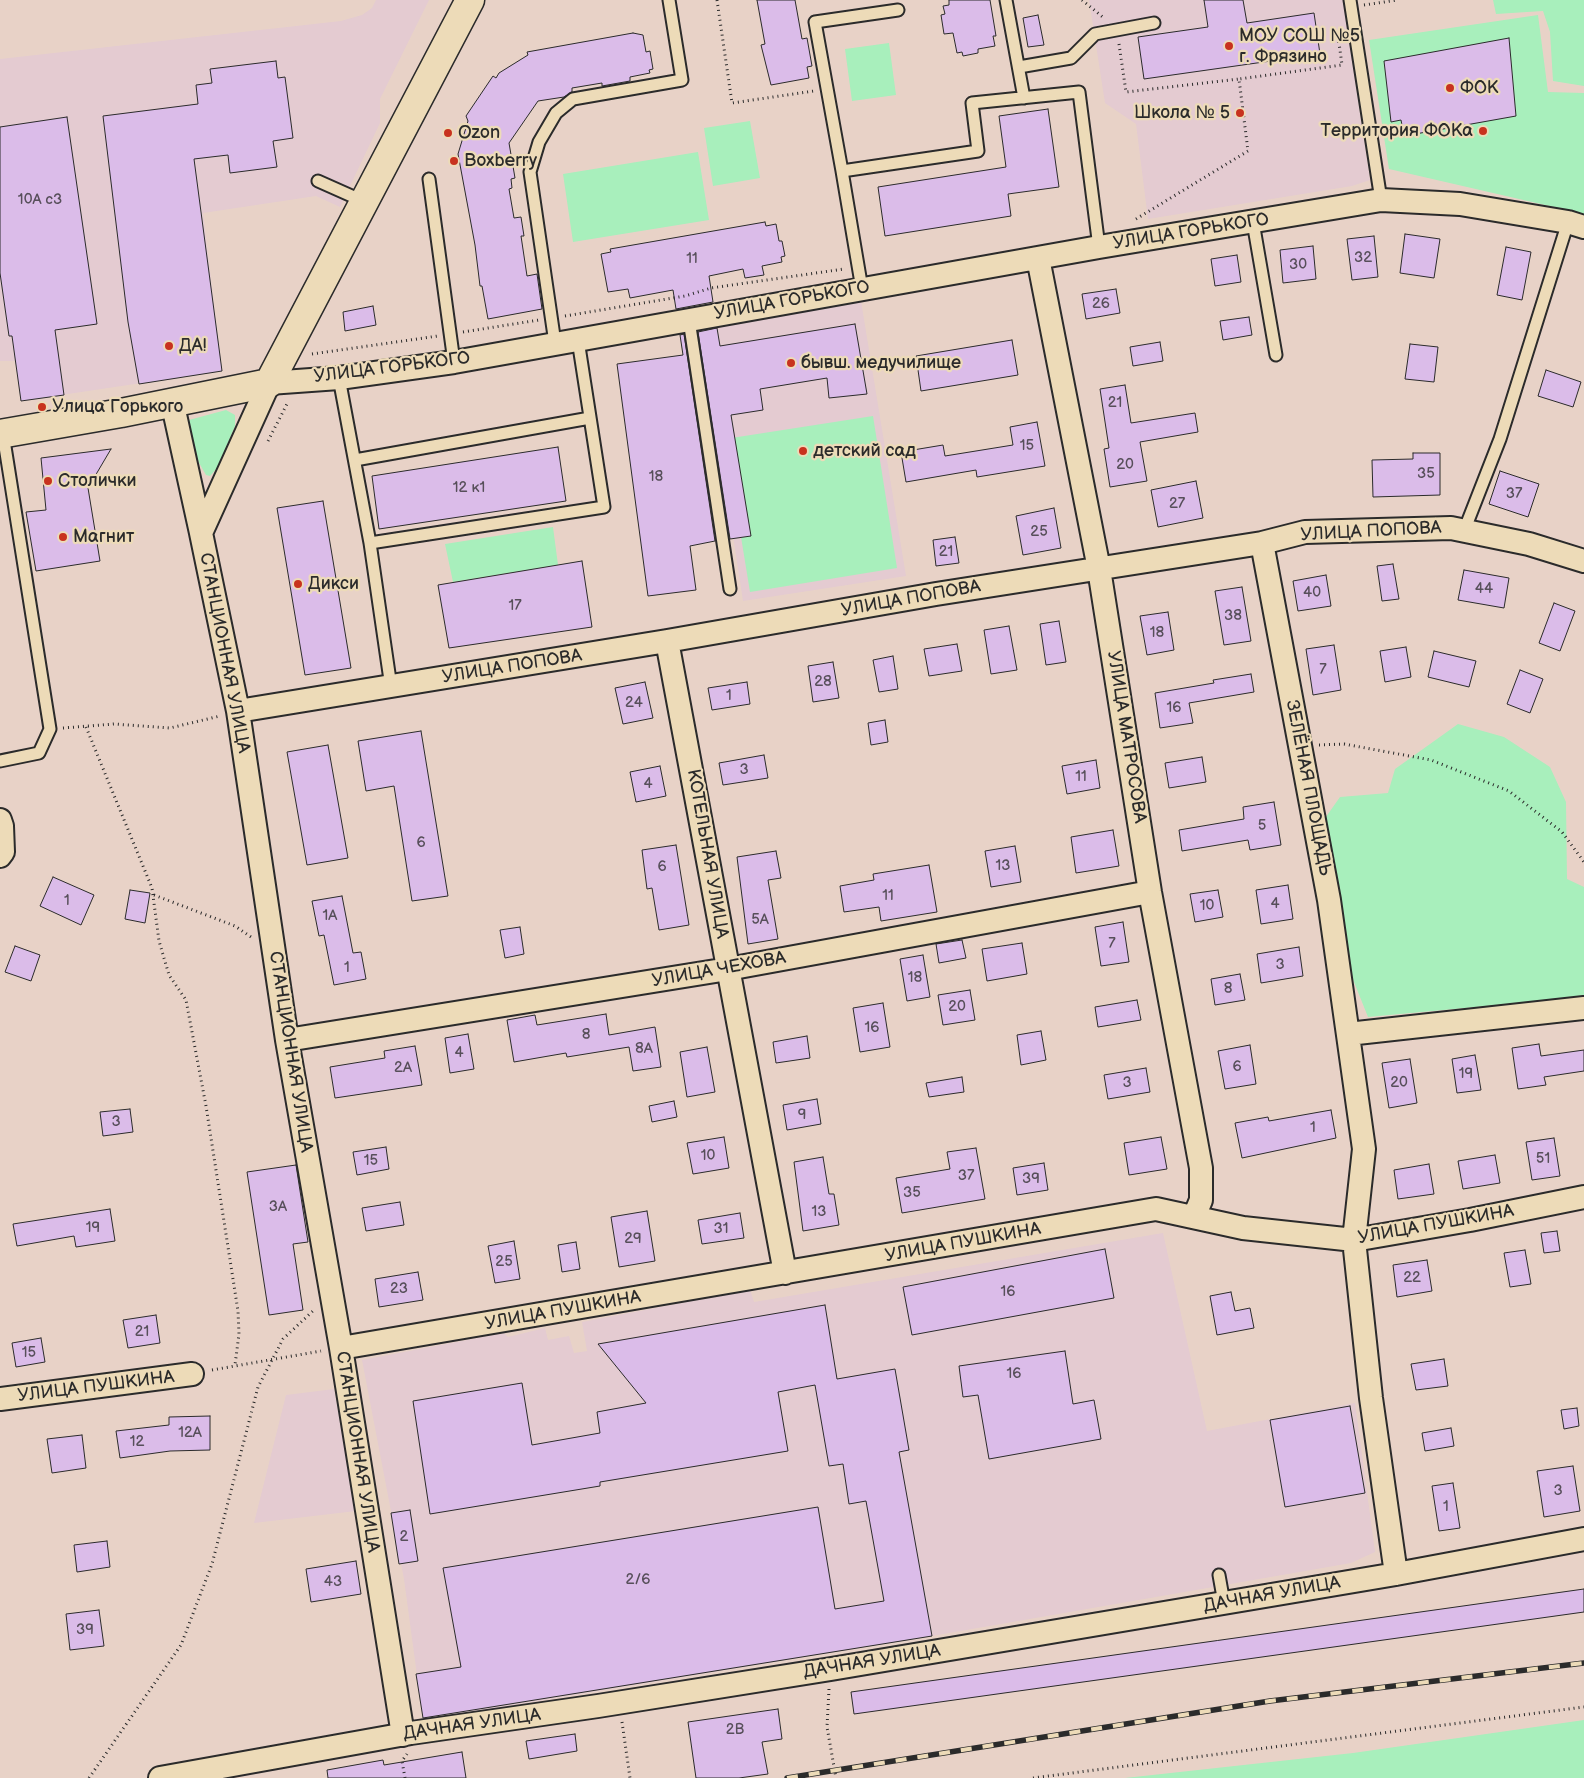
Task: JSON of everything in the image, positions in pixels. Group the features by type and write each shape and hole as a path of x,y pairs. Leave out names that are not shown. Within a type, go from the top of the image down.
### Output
{"street":[{"path":"269,383 362,202 470,0"},
{"name":"УЛИЦА ГОРЬКОГО","path":"1,434 121,413 172,401 269,383 339,378 454,362 689,320 860,278 1038,258 1381,200 1460,204 1576,224"},
{"name":"УЛИЦА МАТРОСОВА","path":"1038,258 1099,569 1150,892 1201,1168 1200,1200 1194,1217"},
{"name":"СТАНЦИОННАЯ УЛИЦА","path":"269,383 201,533 238,712 287,1040 341,1348 403,1735"},
{"path":"172,401 201,533"},
{"name":"УЛИЦА ПОПОВА","path":"238,712 667,641 936,594 1262,543 1305,532 1451,528 1529,544 1584,561"},
{"name":"ЗЕЛЁНАЯ ПЛОЩАДЬ","path":"1262,543 1329,900 1364,1149 1354,1240 1371,1398 1396,1574"},
{"name":"КОТЕЛЬНАЯ УЛИЦА","path":"667,641 786,1274"},
{"path":"0,820 2,826 2,852 0,856"},
{"name":"УЛИЦА ЧЕХОВА","path":"287,1040 728,970 1150,892"},
{"path":"1348,1034 1584,1008"},
{"name":"УЛИЦА ПУШКИНА","path":"341,1348 786,1274 1156,1209 1243,1228 1354,1240 1470,1220 1584,1197"},
{"name":"УЛИЦА ПУШКИНА","path":"0,1399 192,1374"},
{"name":"ДАЧНАЯ УЛИЦА","path":"160,1778 403,1735 831,1669 1396,1574 1584,1539"}],"lane":[{"path":"555,343 530,172 539,142 556,113 573,99 682,80 669,0"},
{"path":"1006,0 1024,98"},
{"path":"1350,3 1381,200"},
{"path":"860,278 815,22 898,10"},
{"path":"1019,67 1071,58 1095,34 1154,23"},
{"path":"842,171 978,151 972,103 1079,92 1099,247"},
{"path":"429,178 454,362"},
{"path":"318,181 362,202"},
{"path":"1253,222 1276,355"},
{"path":"1464,531 1500,439 1576,224"},
{"path":"689,320 730,589"},
{"path":"370,543 604,507 578,340"},
{"path":"339,378 370,543 391,687"},
{"path":"355,460 590,418"},
{"path":"0,761 39,753 50,729 1,434"},
{"path":"1219,1575 1224,1603"}],"path":[{"path":"717,0 732,103 827,89"},
{"path":"1082,0 1118,30 1126,92 1342,65 1336,24"},
{"path":"1350,3 1398,0"},
{"path":"1130,223 1248,151 1239,79"},
{"path":"312,354 450,335 685,296 711,288 860,278"},
{"path":"50,729 114,724 170,728 238,712"},
{"path":"86,727 108,776 153,894 159,941 169,975 186,1000 204,1098 238,1311 239,1334 235,1365"},
{"path":"1300,745 1344,744 1431,760 1509,791 1562,832 1584,862"},
{"path":"153,894 235,926 274,952"},
{"path":"89,1778 181,1645 212,1564 258,1387 272,1358 283,1338 331,1294"},
{"path":"192,1374 272,1358 341,1348"},
{"path":"831,1669 827,1727 836,1778"},
{"path":"620,1703 630,1778"},
{"path":"1033,1778 1584,1707"}],"shaded area":[{"path":"376,0 429,0 380,99 380,123 340,207 316,196 203,213 222,371 21,401 16,361 0,361 0,59 341,21 362,15 372,8"},
{"name":"Школа № 5","path":"1089,0 1343,0 1370,180 1352,186 1148,219 1136,124 1105,103"},
{"name":"детский сад","path":"861,301 906,576 743,601 701,327"},
{"path":"1163,1233 1207,1431 1355,1403 1375,1552 1351,1563 932,1636 423,1720 404,1579 362,1360 504,1333 508,1337 545,1328 548,1340 569,1336 574,1353 587,1351 582,1322 750,1290 754,1302"},
{"path":"334,1389 356,1511 254,1523 286,1395"}],"green space":[{"path":"1493,0 1584,0 1584,86 1553,81 1550,32 1543,11 1496,14"},
{"name":"Территория ФОКа","path":"1538,15 1548,92 1584,93 1584,214 1389,169 1369,40"},
{"path":"889,43 896,95 852,101 845,49"},
{"path":"750,121 760,178 713,186 704,128"},
{"path":"698,152 709,220 573,242 563,174"},
{"path":"226,410 235,415 235,426 218,467 210,476 206,475 190,447 189,420"},
{"path":"873,416 897,568 750,592 725,439"},
{"path":"553,527 558,565 453,582 445,544"},
{"path":"1458,724 1504,737 1550,767 1566,802 1567,879 1584,887 1584,997 1368,1017 1352,977 1323,821 1340,797 1388,793 1395,769"},
{"path":"1584,1720 1584,1778 1125,1778 1353,1753"}],"building":[{"path":"757,0 795,0 802,39 807,38 812,66 807,67 809,78 771,85 761,45 765,44"},
{"path":"949,0 990,0 996,36 993,36 995,46 978,49 978,53 963,56 962,52 957,53 953,33 944,34 941,15 945,14 943,6 949,5"},
{"name":"МОУ СОШ №5 г. Фрязино","path":"1204,0 1243,0 1247,23 1314,13 1320,54 1144,79 1138,37 1208,27"},
{"path":"1038,15 1044,45 1028,47 1023,18"},
{"path":"633,33 643,35 646,52 650,51 653,69 649,70 650,73 630,77 630,81 602,86 602,83 572,88 572,92 564,97 538,101 509,143 515,178 511,179 512,188 509,189 514,218 521,217 524,236 521,236 527,276 537,274 542,309 488,319 482,286 480,286 475,245 458,154 468,121 466,116 493,76 496,78 499,73 528,55 527,52"},
{"name":"ФОК","path":"1509,38 1516,116 1404,136 1401,120 1391,122 1384,61"},
{"path":"276,61 278,78 285,77 293,138 273,141 277,167 230,173 228,155 194,159 222,371 139,384 128,322 103,116 198,104 196,85 212,83 210,69"},
{"path":"1048,109 1059,187 1008,194 1011,216 885,236 878,187 1006,167 999,116"},
{"path":"67,117 97,324 55,330 64,395 21,401 12,336 9,336 0,273 0,127"},
{"path":"765,222 766,226 776,224 779,241 782,241 785,256 781,257 782,262 762,266 764,275 745,278 743,269 709,276 713,302 676,309 673,290 630,298 628,289 608,292 601,254 611,252 610,249"},
{"path":"1405,234 1440,239 1434,278 1400,273"},
{"path":"1374,236 1378,277 1352,280 1347,239"},
{"path":"1313,246 1316,279 1283,283 1280,250"},
{"path":"1506,247 1531,252 1522,300 1497,295"},
{"path":"1237,255 1241,282 1215,286 1211,259"},
{"path":"1116,289 1120,313 1086,319 1082,294"},
{"path":"373,306 376,325 345,331 343,312"},
{"path":"1249,317 1252,335 1223,340 1220,321"},
{"name":"бывш. медучилище","path":"855,324 867,394 829,398 827,378 760,389 763,410 731,415 751,536 730,539 698,332 717,328 720,346"},
{"path":"684,334 715,541 690,546 696,590 648,596 617,364 683,355 680,335"},
{"path":"1012,340 1018,375 921,391 916,356"},
{"path":"1160,342 1163,361 1133,366 1130,347"},
{"path":"1410,344 1438,347 1434,382 1405,379"},
{"path":"1546,370 1581,382 1573,407 1538,396"},
{"path":"1125,385 1131,423 1195,413 1198,432 1140,442 1147,481 1110,487 1104,449 1109,448 1100,389"},
{"path":"1037,422 1045,466 977,477 976,470 906,482 901,452 943,445 945,456 1013,445 1010,427"},
{"path":"558,447 566,501 379,529 372,476"},
{"path":"111,449 88,488 100,561 36,571 26,512 46,510 41,458"},
{"path":"1413,453 1440,453 1440,495 1373,497 1372,460 1413,459"},
{"path":"1500,471 1539,484 1528,517 1489,504"},
{"path":"1196,481 1203,518 1158,527 1151,490"},
{"path":"323,501 351,668 305,675 277,508"},
{"path":"1054,508 1061,548 1023,555 1016,516"},
{"path":"955,537 959,563 936,566 933,540"},
{"path":"582,561 592,627 449,648 438,585"},
{"path":"1393,564 1399,599 1382,601 1377,566"},
{"path":"1464,570 1509,578 1504,608 1458,600"},
{"path":"1326,575 1331,606 1298,611 1293,581"},
{"path":"1242,587 1251,641 1224,645 1215,591"},
{"path":"1554,603 1575,611 1560,651 1539,643"},
{"path":"1168,612 1174,650 1147,655 1140,616"},
{"path":"1059,621 1066,662 1046,665 1040,624"},
{"path":"1009,626 1017,670 991,674 984,630"},
{"path":"957,644 962,671 929,676 924,649"},
{"path":"1334,645 1341,690 1313,695 1306,649"},
{"path":"1406,647 1411,677 1385,682 1380,651"},
{"path":"1434,651 1476,661 1469,687 1428,677"},
{"path":"893,656 898,689 879,692 873,660"},
{"path":"833,662 839,698 813,702 808,666"},
{"path":"1520,670 1543,679 1530,713 1507,704"},
{"path":"1251,674 1254,692 1189,703 1193,723 1160,728 1155,693 1214,683 1213,680"},
{"path":"645,682 653,718 623,724 615,688"},
{"path":"747,682 750,704 712,710 708,688"},
{"path":"885,720 888,742 871,745 868,723"},
{"path":"421,731 448,896 412,901 394,786 366,791 358,741"},
{"path":"328,745 348,858 307,865 287,752"},
{"path":"764,755 768,778 723,785 719,763"},
{"path":"1202,757 1206,782 1169,788 1165,763"},
{"path":"1096,760 1100,788 1067,794 1062,766"},
{"path":"660,766 666,796 636,802 630,772"},
{"path":"1274,802 1281,845 1250,850 1248,840 1182,851 1179,830 1244,819 1243,807"},
{"path":"1113,830 1119,866 1076,873 1071,837"},
{"path":"676,845 689,925 659,930 652,888 647,889 642,850"},
{"path":"1015,846 1021,882 991,887 985,851"},
{"path":"776,851 781,878 768,880 778,939 748,944 737,857"},
{"path":"929,865 937,912 881,921 879,907 844,912 840,886 874,880 873,874"},
{"path":"53,877 94,895 81,925 40,906"},
{"path":"1288,885 1293,919 1261,924 1256,890"},
{"path":"130,890 150,893 145,923 125,919"},
{"path":"1218,890 1223,917 1195,922 1190,894"},
{"path":"342,896 353,953 361,952 366,979 334,985 324,935 319,936 312,901"},
{"path":"1123,922 1129,962 1101,966 1095,927"},
{"path":"520,927 524,954 505,958 500,930"},
{"path":"962,940 966,958 939,963 936,944"},
{"path":"1022,943 1027,974 987,981 982,949"},
{"path":"15,946 40,955 31,981 5,972"},
{"path":"1299,947 1303,976 1261,983 1257,954"},
{"path":"923,955 930,997 907,1001 900,959"},
{"path":"1240,974 1245,1000 1215,1005 1211,979"},
{"path":"970,990 975,1020 943,1025 938,995"},
{"path":"1137,1000 1141,1020 1098,1027 1095,1007"},
{"path":"883,1003 890,1047 860,1052 853,1008"},
{"path":"606,1014 609,1035 655,1027 661,1067 633,1071 629,1047 567,1057 566,1053 514,1062 507,1020 535,1015 537,1025"},
{"path":"1041,1031 1046,1060 1021,1065 1017,1035"},
{"path":"468,1034 474,1069 450,1073 445,1038"},
{"path":"807,1036 810,1058 776,1063 773,1042"},
{"path":"1539,1044 1541,1056 1584,1050 1584,1071 1544,1077 1546,1085 1518,1089 1512,1048"},
{"path":"1250,1045 1256,1084 1225,1089 1218,1051"},
{"path":"415,1046 422,1085 335,1098 330,1067 385,1058 384,1051"},
{"path":"707,1047 715,1092 687,1097 680,1052"},
{"path":"1475,1055 1481,1090 1457,1093 1452,1059"},
{"path":"1410,1059 1417,1103 1389,1108 1382,1063"},
{"path":"1146,1068 1150,1092 1108,1099 1104,1075"},
{"path":"962,1077 964,1092 929,1097 926,1083"},
{"path":"817,1099 821,1124 787,1130 783,1105"},
{"path":"674,1101 677,1117 652,1122 649,1106"},
{"path":"130,1109 133,1132 103,1136 100,1112"},
{"path":"1331,1110 1336,1138 1242,1158 1235,1123 1268,1117 1269,1121"},
{"path":"724,1137 729,1168 693,1174 687,1143"},
{"path":"1161,1137 1167,1169 1129,1175 1124,1143"},
{"path":"1554,1138 1560,1176 1532,1180 1526,1142"},
{"path":"386,1147 389,1169 357,1175 353,1152"},
{"path":"976,1148 985,1199 902,1213 896,1178 950,1169 947,1152"},
{"path":"1495,1155 1500,1183 1463,1189 1458,1161"},
{"path":"823,1157 829,1194 834,1194 839,1225 803,1231 794,1162"},
{"path":"1044,1163 1048,1190 1017,1195 1013,1168"},
{"path":"1429,1164 1434,1194 1398,1199 1394,1170"},
{"path":"296,1165 308,1242 293,1244 303,1310 269,1315 247,1172"},
{"path":"400,1202 404,1225 366,1231 362,1208"},
{"path":"110,1209 115,1241 76,1247 74,1236 17,1246 13,1224"},
{"path":"647,1211 655,1261 619,1267 611,1217"},
{"path":"740,1213 744,1238 702,1244 698,1220"},
{"path":"1557,1231 1560,1251 1544,1253 1541,1233"},
{"path":"514,1241 520,1279 495,1283 488,1246"},
{"path":"576,1242 580,1269 562,1272 558,1245"},
{"path":"1105,1249 1114,1298 912,1335 903,1287"},
{"path":"1525,1250 1531,1284 1510,1287 1504,1253"},
{"path":"1427,1260 1432,1291 1397,1297 1393,1265"},
{"path":"418,1272 423,1300 379,1307 375,1279"},
{"path":"1231,1292 1235,1311 1250,1308 1254,1328 1217,1335 1210,1296"},
{"path":"825,1305 837,1379 895,1369 909,1450 899,1452 932,1636 423,1718 416,1674 461,1667 443,1568 818,1507 835,1609 884,1601 866,1501 849,1504 843,1464 829,1466 815,1385 778,1392 788,1451 600,1482 600,1486 430,1514 413,1401 522,1383 532,1445 600,1433 597,1412 646,1403 598,1344"},
{"path":"156,1315 160,1343 128,1348 123,1320"},
{"path":"41,1338 45,1362 16,1367 12,1343"},
{"path":"1065,1351 1073,1404 1094,1400 1101,1439 989,1459 978,1395 963,1397 959,1366"},
{"path":"1444,1359 1448,1386 1416,1390 1411,1364"},
{"path":"1350,1406 1365,1493 1285,1507 1270,1420"},
{"path":"1577,1408 1579,1426 1564,1429 1561,1410"},
{"path":"210,1416 210,1450 170,1451 120,1458 116,1431 169,1425 169,1417"},
{"path":"1451,1428 1454,1446 1425,1451 1422,1433"},
{"path":"82,1435 86,1468 52,1473 47,1439"},
{"path":"1573,1466 1580,1511 1544,1517 1537,1471"},
{"path":"1453,1483 1460,1528 1439,1531 1432,1486"},
{"path":"410,1510 418,1561 399,1564 391,1513"},
{"path":"107,1541 110,1567 77,1572 74,1545"},
{"path":"356,1561 361,1594 311,1602 306,1569"},
{"path":"1584,1589 1584,1612 854,1714 851,1692"},
{"path":"99,1610 104,1646 70,1650 66,1614"},
{"path":"778,1709 782,1739 762,1742 768,1774 739,1778 696,1778 688,1722"},
{"path":"575,1734 577,1751 529,1759 526,1741"},
{"path":"462,1752 466,1778 328,1778 327,1770 383,1760 384,1765"}],"railway":[{"path":"787,1778 1270,1701 1584,1663"}],"place":[{"name":"МОУ СОШ №5 г. Фрязино","path":"1229,46"},
{"name":"ФОК","path":"1450,88"},
{"name":"Школа № 5","path":"1240,113"},
{"name":"Территория ФОКа","path":"1483,131"},
{"name":"Ozon","path":"448,133"},
{"name":"Boxberry","path":"454,161"},
{"name":"ДА!","path":"169,346"},
{"name":"бывш. медучилище","path":"791,363"},
{"name":"Улица Горького","path":"42,407"},
{"name":"детский сад","path":"803,451"},
{"name":"Столички","path":"48,481"},
{"name":"Магнит","path":"63,537"},
{"name":"Дикси","path":"298,584"}]}
